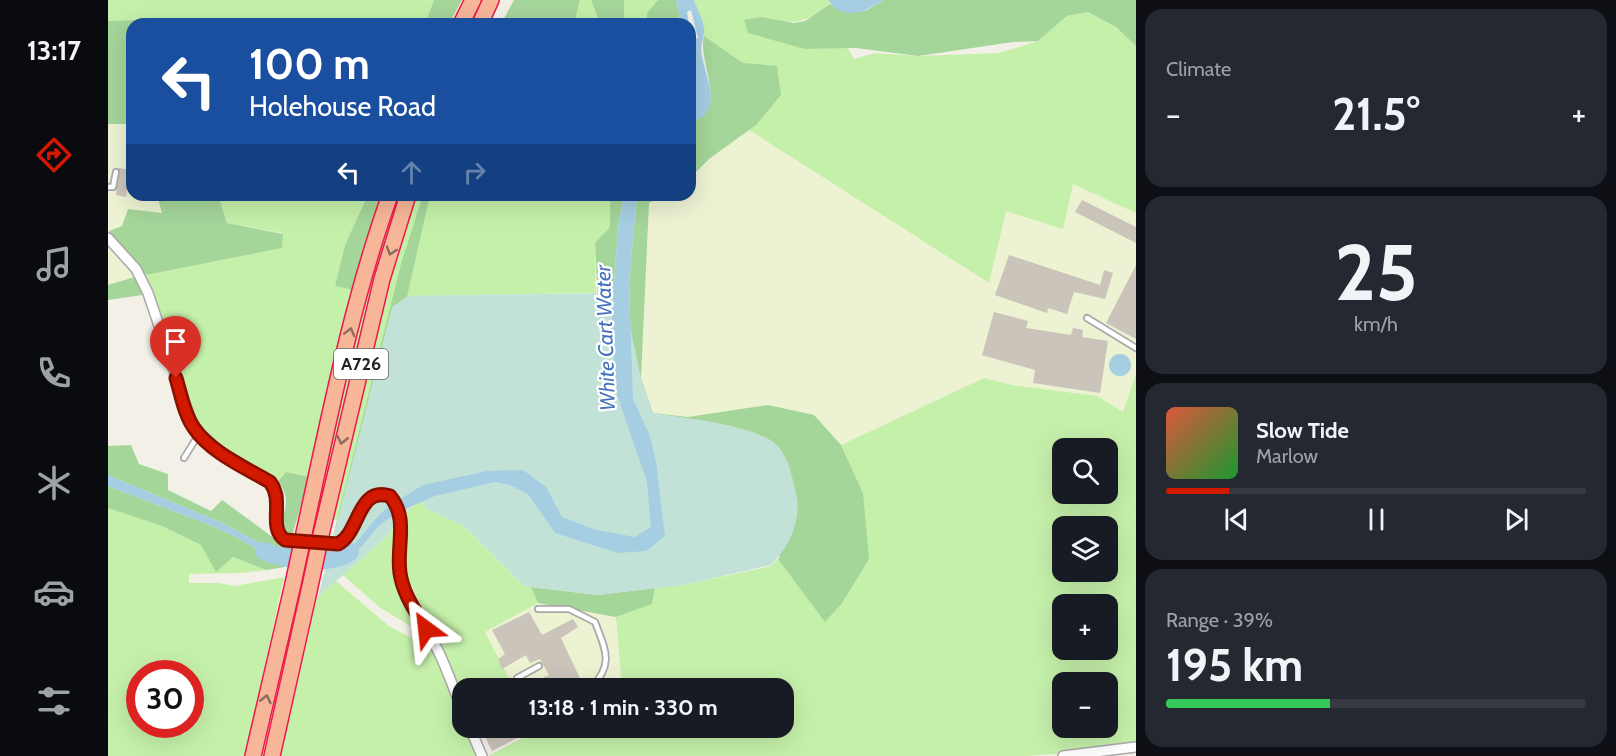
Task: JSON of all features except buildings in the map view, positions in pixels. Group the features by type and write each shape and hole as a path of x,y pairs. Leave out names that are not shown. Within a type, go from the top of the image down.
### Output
{"highway":[{"path":"464,18 473,0"},
{"path":"483,18 491,0"},
{"name":"A726","path":"253,756 346,351 366,272 388,201"},
{"name":"A726","path":"272,756 321,535 382,279 406,201"}],"street":[{"path":"108,238 136,269 148,293 190,420 199,434 218,450 270,482 278,495 278,533 289,543 338,544 350,534 366,502 379,495 390,496 399,507 402,520 398,548 403,585 436,646 452,685"},
{"path":"474,738 482,756"},
{"path":"1063,756 1136,747"}],"lane":[{"path":"108,187 113,187 116,172"},
{"path":"1087,318 1136,348"},
{"path":"184,458 199,434"},
{"path":"538,609 569,609 595,622 606,651 605,669 598,678"},
{"path":"517,678 539,666"}],"green space":[{"path":"108,0 434,0 427,18 126,18 126,20 108,21"},
{"path":"434,0 462,0 452,18 427,18"},
{"path":"514,0 580,0 576,18 504,18"},
{"path":"580,0 591,0 598,18 576,18"},
{"path":"591,0 624,0 624,18 598,18"},
{"path":"624,0 658,0 647,13 647,18 624,18"},
{"path":"658,0 676,0 680,18 647,18 647,13"},
{"path":"694,0 828,0 830,4 804,20 791,22 762,17 805,49 848,48 854,59 875,53 918,56 999,53 1038,41 1067,16 1088,12 1116,27 1136,46 1136,213 1073,184 1063,229 1006,211 989,283 749,130 756,125 743,63 704,36 704,27"},
{"path":"883,0 1136,0 1136,46 1116,27 1088,12 1067,16 1038,41 1013,42 918,56 856,48 805,49 748,33 744,20 762,17 794,23 805,21 830,4 845,11 857,12 869,9"},
{"path":"126,20 126,124 108,124 108,21"},
{"path":"704,36 743,63 777,66 781,95 756,125 709,159 696,172 696,120 702,117 708,108 711,97 703,47"},
{"path":"108,124 126,124 126,201 159,201 162,213 109,231"},
{"path":"749,130 989,282 1005,211 1072,184 1136,213 1136,374 1123,412 1097,396 1012,385 984,378 841,445 814,415 768,405 688,417 653,413 641,378 649,203 653,201 696,201 696,172 709,159"},
{"path":"159,201 220,201 227,223 283,234 282,248 146,275 109,231 122,226 128,209 162,213"},
{"path":"220,201 365,201 345,245 335,286 353,290 309,477 286,472 277,481 206,436 197,426 146,275 282,248 282,233 227,223"},
{"path":"365,201 379,201 353,290 335,286 345,245"},
{"path":"394,201 400,201 365,320 316,531 310,530 369,286"},
{"path":"414,201 610,201 610,227 595,243 596,293 409,296 337,520 333,520 377,332 407,218"},
{"path":"421,201 429,201 404,310 332,540 401,264"},
{"path":"610,201 623,201 618,227 611,327 599,322 595,243 610,227"},
{"path":"636,201 653,201 649,203 641,378 653,413 688,417 768,405 814,415 841,445 863,493 869,559 842,603 825,622 778,559 780,557 650,436 632,373 629,284"},
{"path":"108,251 112,251 135,277 108,285"},
{"path":"135,277 143,295 108,300 108,285"},
{"path":"1136,374 1136,748 1027,756 488,756 522,738 794,738 794,678 621,678 616,617 652,604 655,588 684,585 771,566 778,559 825,621 863,493 841,445 984,378 1012,385 1097,396 1123,412"},
{"path":"131,445 139,464 168,474 168,490 211,511 222,500 289,549 288,554 279,553 220,522 108,475 108,446"},
{"path":"286,472 309,477 291,540 283,528 286,501 278,481"},
{"path":"108,486 215,527 244,541 274,561 287,561 285,567 266,570 233,557 216,572 201,545 162,526 108,508"},
{"path":"423,501 427,509 464,526 524,586 531,587 538,603 485,632 509,678 454,678 406,574 404,515 414,504"},
{"path":"108,508 162,526 201,545 216,571 233,557 266,570 189,574 189,583 219,583 235,586 284,577 245,756 108,756"},
{"path":"396,524 393,553 395,567 402,592 420,632 379,607 343,575 382,541"},
{"path":"336,581 390,627 431,647 452,696 452,738 470,738 478,756 281,756 317,597"},
{"path":"531,587 597,595 655,588 652,604 616,617 538,603"},
{"path":"538,603 616,617 621,678 509,678 485,632"}],"shaded area":[{"path":"676,0 694,0 704,27 701,50 711,102 708,111 696,120 696,38 698,38 696,18 693,18 691,10 687,12 688,18 680,18"},
{"path":"828,0 883,0 862,11 847,13 834,7"},
{"path":"623,201 636,201 629,284 633,399 650,436 656,462 665,536 646,551 618,553 555,533 528,494 510,485 495,482 435,496 403,510 399,500 423,485 487,471 523,470 546,487 562,517 596,530 635,537 651,527 647,482 617,395 611,327 618,227"},
{"path":"623,293 641,378 653,413 719,424 754,433 778,446 785,458 791,471 797,498 797,516 792,535 771,565 684,585 597,595 524,586 464,526 427,509 420,496 382,541 318,597 392,307 408,296"},
{"path":"1120,354 1128,357 1131,365 1128,373 1120,376 1112,373 1109,365 1112,357"},
{"path":"108,475 220,522 279,553 288,554 287,561 274,561 244,541 215,527 108,486"},
{"path":"394,504 398,512 377,527 355,553 342,561 326,563 328,556 348,549 377,517"}],"waterway":[{"name":"White Cart Water","path":"264,551 283,557 308,560 332,559 350,552"}],"route":[{"path":"176,378 190,420 199,434 218,450 270,482 275,488 279,503 276,519 278,533 289,543 338,544 350,534 366,502 379,495 390,496 399,507 402,520 398,548 400,575 407,597 426,629"}]}
